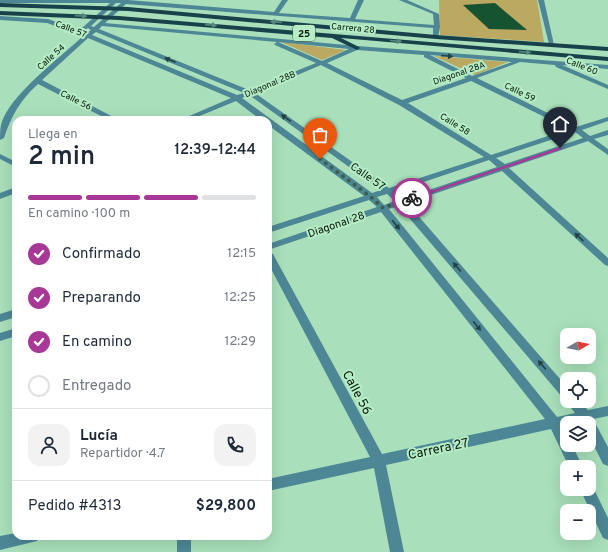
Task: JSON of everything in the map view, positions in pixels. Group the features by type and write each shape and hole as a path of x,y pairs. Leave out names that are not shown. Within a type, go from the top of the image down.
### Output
{"main road":[{"name":"Carrera 28","path":"0,5 118,8 436,37 608,49"},
{"name":"Carrera 28","path":"0,13 98,16 608,59"},
{"path":"330,35 357,48"}],"street":[{"path":"198,8 204,0"},
{"path":"275,14 284,0"},
{"path":"352,20 361,0"},
{"path":"402,0 435,12 437,15 436,37"},
{"path":"541,0 552,44"},
{"name":"Carrera 28","path":"0,1 126,1 437,27"},
{"path":"79,33 116,1"},
{"name":"Calle 54","path":"0,138 6,120 22,95 126,1"},
{"name":"Calle 57","path":"0,18 48,21 88,36 237,98 260,116"},
{"name":"Calle 57","path":"87,26 99,26 250,93 388,191 401,202 560,387"},
{"name":"Carrera 28","path":"99,26 420,54 608,67"},
{"name":"Calle 58","path":"266,40 322,62 402,103 491,158 606,259"},
{"name":"Diagonal 28B","path":"194,116 357,48"},
{"name":"Calle 59","path":"420,54 577,130 608,153"},
{"name":"Diagonal 28A","path":"402,103 522,60"},
{"name":"Calle 60","path":"549,62 608,87"},
{"name":"Calle 56","path":"38,81 107,116"},
{"name":"Diagonal 28","path":"272,229 608,119"},
{"name":"Calle 57","path":"272,125 371,197 383,208 554,423 572,460"},
{"name":"Diagonal 28","path":"272,246 608,132"},
{"path":"0,156 12,163"},
{"path":"0,196 12,192"},
{"name":"Calle 56","path":"272,261 379,461 397,552"},
{"path":"0,318 12,314"},
{"path":"0,337 12,333"},
{"path":"579,408 586,416"},
{"name":"Carrera 27","path":"586,416 608,411"},
{"name":"Carrera 27","path":"272,484 560,422"},
{"path":"596,436 608,460"},
{"path":"590,496 608,533"},
{"path":"0,543 14,540"},
{"path":"184,540 184,552"}],"shaded area":[{"path":"439,0 537,0 544,42 440,35"},
{"path":"281,42 346,50 322,60"},
{"path":"434,56 508,62 475,75"}],"building":[{"path":"495,3 527,30 489,29 463,5"}],"way so far":[{"path":"320,159 371,197 383,208 412,198"}],"route":[{"path":"412,198 560,148"}]}
